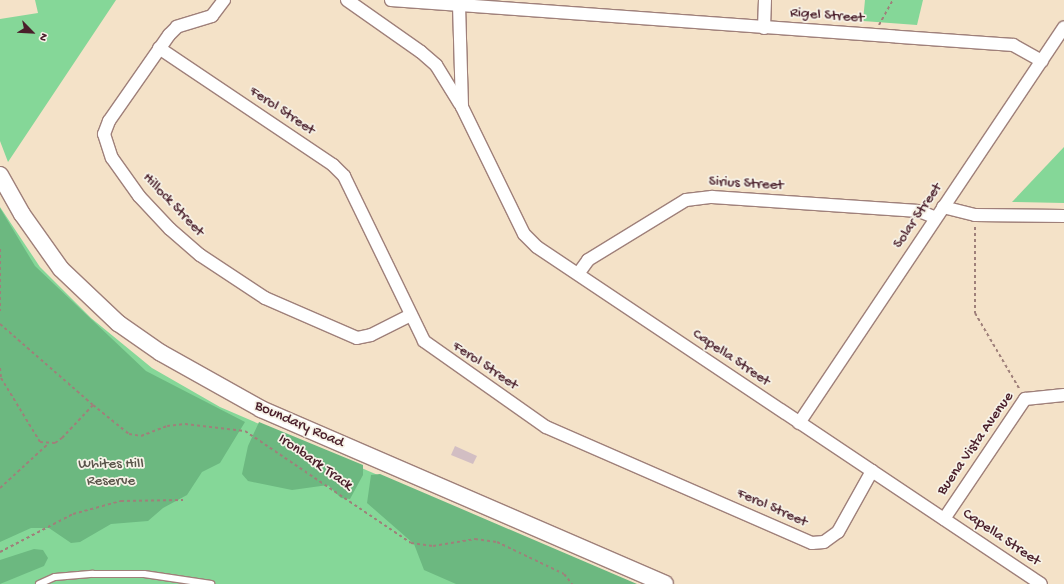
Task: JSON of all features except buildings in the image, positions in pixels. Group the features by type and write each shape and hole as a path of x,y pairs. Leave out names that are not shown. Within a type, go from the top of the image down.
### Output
{"main road":[{"name":"Boundary Road","path":"0,175 22,214 61,269 118,323 161,353 261,409 665,584"}],"street":[{"name":"Hillock Street","path":"224,0 212,16 176,27 159,48 109,121 104,134 112,158 149,207 200,255 232,278 265,298 356,338 371,335 409,316"},
{"name":"Capella Street","path":"347,0 431,61 462,107 524,234 578,274 1041,584"},
{"name":"Rigel Street","path":"391,0 1013,45 1042,60"},
{"path":"764,28 765,0"},
{"name":"Capella Street","path":"459,5 462,107"},
{"name":"Solar Street","path":"799,423 1064,27"},
{"name":"Ferol Street","path":"159,48 333,165 344,176 409,316 432,350 546,427 812,543 824,542 838,532 872,471"},
{"name":"Sirius Street","path":"578,274 588,260 686,200 712,197 911,211 936,218"},
{"path":"943,207 975,216 1064,216"},
{"name":"Buena Vista Avenue","path":"944,519 1025,399 1064,395"}],"lane":[{"path":"39,584 55,577 93,574 144,574 211,584"}],"path":[{"path":"868,35 878,27 893,0"},
{"path":"975,216 975,313 1025,399"},
{"path":"0,249 0,311"},
{"name":"Ironbark Track","path":"0,324 93,405 100,407 118,428 130,434 142,436 167,426 185,424 245,431 412,543 433,546 475,539 497,542 564,574 572,584"},
{"path":"0,368 1,378 36,437 48,444"},
{"path":"0,488 48,444 62,438 93,405"},
{"path":"0,552 74,514 121,501 183,500"}],"shaded area":[{"path":"455,446 477,456 473,464 451,455"}],"green space":[{"path":"35,0 116,0 8,162 0,141 0,19 38,13"},
{"path":"865,0 923,0 917,25 863,21"},
{"path":"1064,147 1064,203 1012,202"},
{"name":"Whites Hill Reserve","path":"0,207 40,267 91,318 152,368 220,407 631,584 0,584"},
{"path":"0,208 35,266 146,371 245,422 220,463 202,472 187,495 163,508 148,521 111,524 80,542 71,543 49,528 31,528 0,542"},
{"path":"259,422 363,465 363,475 350,499 341,498 328,485 292,490 248,481 242,474 248,446"},
{"path":"380,474 637,584 456,584 424,570 414,544 367,503 371,475"},
{"path":"34,549 43,550 48,558 44,566 0,584 0,560"}]}
